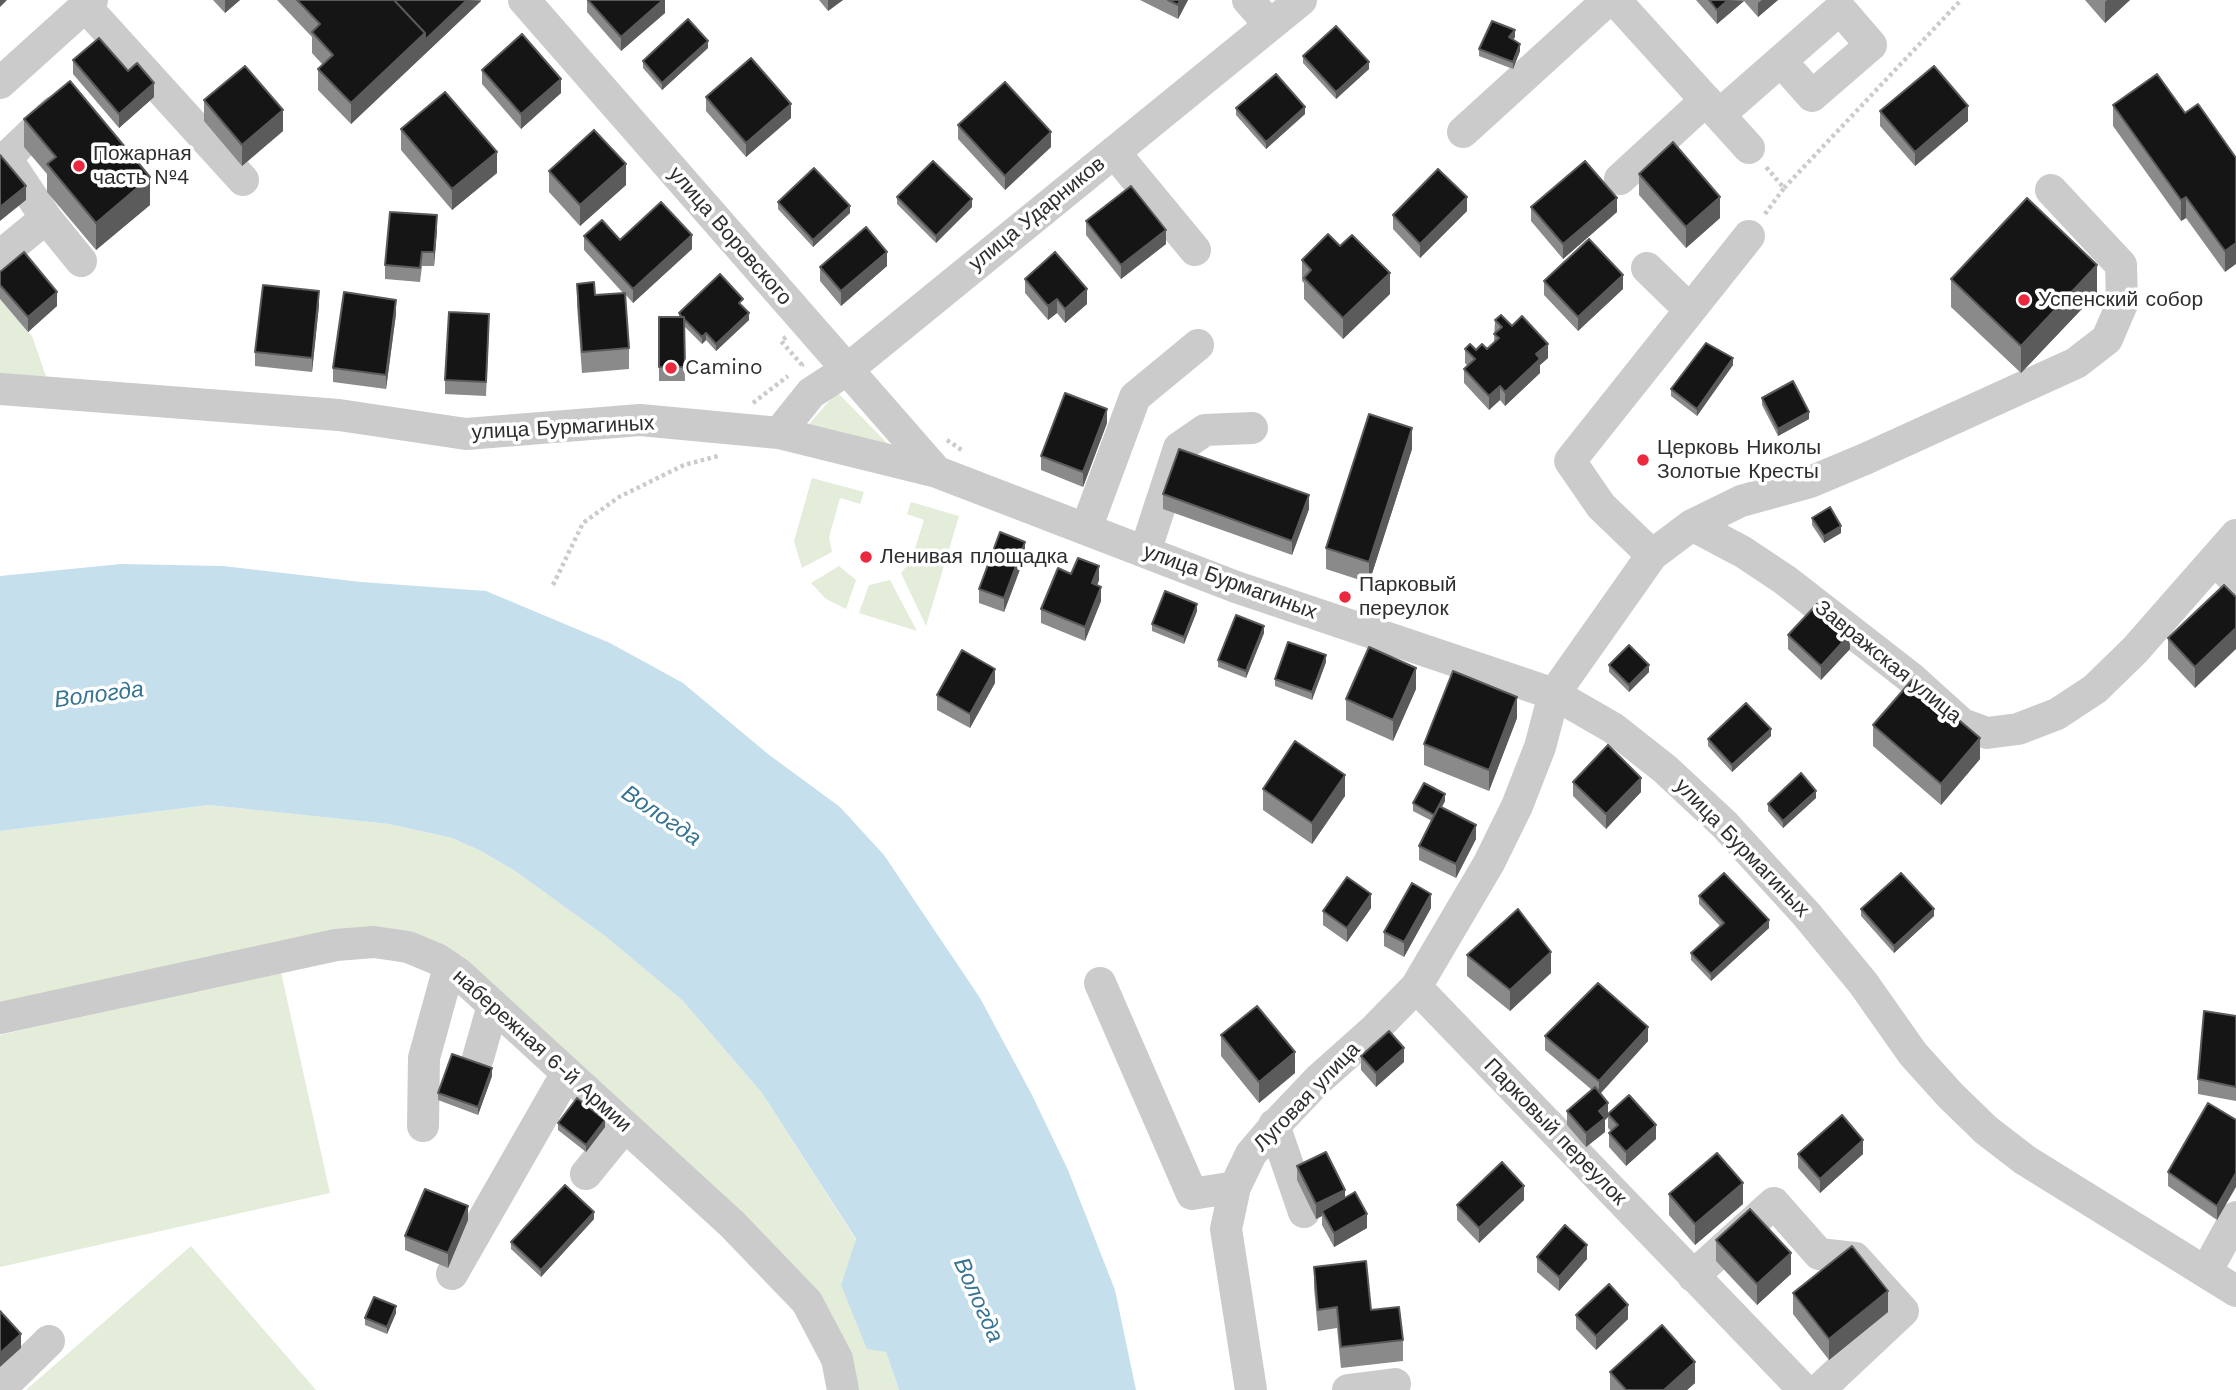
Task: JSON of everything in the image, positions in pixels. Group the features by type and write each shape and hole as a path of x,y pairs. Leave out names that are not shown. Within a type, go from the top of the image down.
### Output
{"street":[{"name":"улица Воровского","path":"524,0 937,472"},
{"path":"1248,0 1270,25"},
{"name":"улица Ударников","path":"779,433 811,393 848,369 1301,0"},
{"path":"1463,132 1608,0"},
{"path":"1615,0 1749,148"},
{"path":"0,83 89,3 243,180"},
{"path":"1620,179 1713,108 1781,61"},
{"path":"54,112 6,158 46,218 81,261"},
{"path":"1114,152 1195,250"},
{"path":"1416,986 1489,863 1517,806 1540,747 1554,694 1652,555 1692,525 1741,501 1810,482 1866,459 2076,363 2107,339 2122,304 2121,265 2051,190"},
{"path":"0,256 46,218"},
{"path":"1652,555 1601,506 1570,461 1749,236"},
{"path":"1647,268 1690,310"},
{"path":"1086,529 1135,397 1198,345"},
{"name":"улица Бурмагиных","path":"0,389 339,415 466,434 640,420 779,433 937,472 1236,587 1554,694 1623,736 1665,769 1725,825 1807,915 1863,983 1913,1054 1986,1130 2036,1168 2236,1291"},
{"path":"1144,552 1179,448 1205,430 1252,428"},
{"name":"Завражская улица","path":"1692,525 1743,552 1785,580 1911,678 1962,724 1987,733 2018,729 2057,714 2095,689 2225,571 2236,535"},
{"name":"набережная 6-й Армии","path":"0,1018 337,945 374,942 408,947 437,959 493,1005 732,1224 807,1302 837,1359 843,1390"},
{"path":"423,1126 424,1058 449,967"},
{"path":"1100,983 1192,1194 1226,1229"},
{"name":"Луговая улица","path":"1251,1390 1226,1229 1235,1187 1251,1154 1274,1125 1416,986"},
{"name":"Парковый переулок","path":"1416,986 1804,1390"},
{"path":"478,1058 493,1005"},
{"path":"452,1274 567,1073"},
{"path":"1274,1125 1304,1212"},
{"path":"586,1174 625,1126"},
{"path":"1192,1194 1235,1187"},
{"path":"1693,1276 1774,1203 1819,1254 1855,1258 1903,1311 1819,1390"},
{"path":"2206,1272 2236,1217"},
{"path":"0,1389 49,1341"},
{"path":"1348,1390 1395,1384"}],"path":[{"path":"1749,236 1784,188 1961,0"},
{"path":"1749,148 1784,188"},
{"path":"749,405 802,365 781,341 805,321"},
{"path":"553,584 583,523 619,497 684,465 723,454"}],"green space":[{"path":"0,299 32,336 49,385 5,383 0,373"},
{"path":"837,392 888,444 809,424"},
{"path":"812,478 864,492 860,504 840,498 829,537 832,552 802,568 794,541"},
{"path":"911,502 959,516 926,626 901,573 911,561 924,520 907,514"},
{"path":"839,566 856,580 846,609 826,599 811,583"},
{"path":"890,580 917,631 859,613 869,585"},
{"path":"209,805 389,824 452,838 515,871 605,936 683,1001 762,1093 856,1240 841,1285 886,1352 899,1390 853,1390 845,1358 441,947 0,1002 0,831"},
{"path":"281,972 330,1193 0,1267 0,1035"},
{"path":"191,1246 316,1390 26,1390"}],"water":[{"name":"Вологда","path":"121,564 223,566 361,582 486,591 610,643 683,683 768,754 840,807 884,855 980,998 1032,1095 1068,1170 1115,1290 1136,1390 899,1390 886,1352 867,1349 841,1285 856,1239 762,1093 683,1001 605,936 515,871 481,851 452,838 389,824 209,805 0,831 0,576"}],"building":[{"path":"297,0 394,0 425,33 351,103 318,69 333,55 312,32 320,24"},
{"path":"394,0 467,0 425,40 425,33"},
{"path":"588,0 663,0 621,37"},
{"path":"1709,0 1728,0 1717,10"},
{"path":"688,19 708,41 662,83 643,61"},
{"path":"1492,21 1515,30 1509,37 1520,44 1513,62 1479,49"},
{"path":"1336,26 1369,62 1336,92 1303,56"},
{"path":"522,34 561,79 521,114 482,70"},
{"path":"99,38 128,71 137,63 154,83 119,114 73,60"},
{"path":"751,58 791,104 746,143 706,97"},
{"path":"245,66 283,110 242,145 204,100"},
{"path":"1934,66 1968,106 1915,152 1880,111"},
{"path":"1276,74 1305,107 1266,142 1236,108"},
{"path":"2157,74 2185,113 2198,104 2236,158 2236,243 2225,251 2186,197 2181,200 2113,105"},
{"name":"Пожарная часть №4","path":"70,81 150,177 96,223 47,164 56,157 24,119"},
{"path":"1005,82 1051,132 1005,176 958,125"},
{"path":"445,92 497,152 452,189 401,129"},
{"path":"594,130 626,164 580,205 549,171"},
{"path":"1673,142 1720,197 1686,227 1639,174"},
{"path":"0,155 26,186 0,207"},
{"path":"933,161 972,199 936,236 897,197"},
{"path":"1585,161 1617,198 1563,244 1531,207"},
{"path":"814,168 850,206 813,240 778,202"},
{"path":"1438,169 1467,197 1420,244 1393,215"},
{"path":"1131,186 1166,230 1121,265 1086,221"},
{"name":"Успенский собор","path":"2027,198 2097,265 2021,346 1951,279"},
{"path":"661,202 692,235 633,289 584,236 602,220 620,240"},
{"path":"390,212 437,215 434,252 422,252 420,268 385,265"},
{"path":"866,227 887,252 841,291 820,267"},
{"path":"1328,234 1340,246 1352,235 1390,273 1343,318 1304,278 1311,270 1302,260"},
{"path":"1589,239 1623,275 1578,317 1544,281"},
{"path":"24,252 57,292 28,317 0,285 0,272"},
{"path":"1055,252 1087,289 1065,309 1057,299 1048,306 1025,279"},
{"path":"720,274 743,299 739,303 749,313 716,344 706,333 702,337 679,313"},
{"path":"594,282 595,295 625,293 629,348 582,352 577,284"},
{"path":"263,285 319,291 312,358 255,352"},
{"path":"344,292 396,300 386,375 333,368"},
{"path":"449,312 489,314 486,382 445,380"},
{"path":"1501,315 1512,326 1522,316 1548,344 1536,354 1540,359 1505,392 1500,386 1489,396 1464,369 1475,359 1465,349 1470,344 1476,350 1482,344 1487,349 1499,338 1494,334 1502,327 1495,320"},
{"path":"659,317 684,317 685,367 659,367"},
{"path":"1706,343 1733,358 1697,409 1671,389"},
{"path":"1793,381 1809,412 1778,429 1762,398"},
{"path":"1065,393 1107,409 1083,472 1041,456"},
{"path":"1369,414 1412,428 1369,562 1326,548"},
{"path":"1179,449 1309,495 1292,541 1163,494"},
{"path":"1830,507 1841,526 1824,536 1812,518"},
{"path":"1000,532 1025,542 1004,598 979,589"},
{"path":"1078,558 1099,566 1092,583 1101,587 1085,627 1041,609 1058,568 1071,574"},
{"path":"2224,585 2236,597 2236,628 2195,667 2168,638"},
{"path":"1165,591 1197,604 1184,637 1152,624"},
{"path":"1817,604 1850,634 1821,666 1788,635"},
{"path":"1236,615 1264,626 1246,671 1218,660"},
{"path":"1288,642 1326,655 1312,692 1275,679"},
{"path":"1629,645 1649,665 1629,685 1609,665"},
{"path":"1369,647 1416,668 1393,720 1346,699"},
{"path":"962,650 995,669 970,714 937,695"},
{"path":"1453,671 1517,697 1489,770 1424,744"},
{"path":"1912,680 1980,738 1941,784 1873,725"},
{"path":"1746,703 1771,729 1732,765 1708,739"},
{"path":"1295,741 1345,775 1312,823 1263,789"},
{"path":"1608,745 1641,778 1606,814 1573,782"},
{"path":"1801,773 1816,791 1783,821 1768,804"},
{"path":"1424,783 1445,794 1434,815 1413,803"},
{"path":"1439,806 1476,825 1456,864 1419,846"},
{"path":"1724,873 1769,920 1711,974 1691,953 1724,923 1699,896"},
{"path":"1901,873 1934,909 1894,946 1861,909"},
{"path":"1347,877 1371,894 1347,928 1323,911"},
{"path":"1412,883 1431,894 1404,942 1384,932"},
{"path":"1518,909 1551,952 1510,990 1467,955"},
{"path":"1598,983 1648,1027 1599,1081 1545,1036"},
{"path":"1257,1006 1295,1052 1259,1082 1221,1035"},
{"path":"2204,1011 2236,1016 2236,1087 2198,1079"},
{"path":"1389,1031 1404,1048 1376,1073 1361,1056"},
{"path":"452,1054 492,1068 478,1107 438,1093"},
{"path":"1595,1087 1608,1103 1599,1111 1605,1118 1586,1133 1567,1111"},
{"path":"1629,1095 1656,1125 1626,1152 1609,1133 1618,1125 1608,1114"},
{"path":"577,1098 605,1120 586,1145 558,1123"},
{"path":"2208,1103 2236,1120 2236,1173 2217,1206 2168,1172"},
{"path":"1842,1115 1863,1140 1820,1179 1798,1154"},
{"path":"1326,1152 1345,1190 1316,1204 1297,1166"},
{"path":"1717,1153 1743,1183 1695,1224 1669,1194"},
{"path":"1502,1162 1524,1186 1479,1228 1457,1205"},
{"path":"565,1185 594,1212 541,1270 511,1242"},
{"path":"425,1189 468,1206 448,1253 405,1236"},
{"path":"1355,1192 1367,1214 1334,1233 1322,1211"},
{"path":"1750,1209 1791,1253 1757,1284 1716,1240"},
{"path":"1565,1225 1587,1245 1559,1277 1537,1257"},
{"path":"1852,1246 1888,1291 1829,1339 1793,1293"},
{"path":"1366,1261 1371,1310 1399,1307 1403,1340 1341,1347 1337,1307 1318,1310 1314,1267"},
{"path":"1609,1284 1628,1305 1596,1336 1576,1315"},
{"path":"374,1297 396,1306 387,1327 365,1318"},
{"path":"0,1311 21,1334 0,1353"},
{"path":"1662,1325 1695,1362 1664,1390 1626,1390 1610,1372"}],"place":[{"name":"Пожарная часть №4","path":"79,166"},
{"name":"Успенский собор","path":"2024,300"},
{"name":"Camino","path":"671,368"},
{"name":"Церковь Николы Золотые Кресты","path":"1643,460"},
{"name":"Ленивая площадка","path":"866,557"},
{"name":"Парковый переулок","path":"1345,597"}]}
